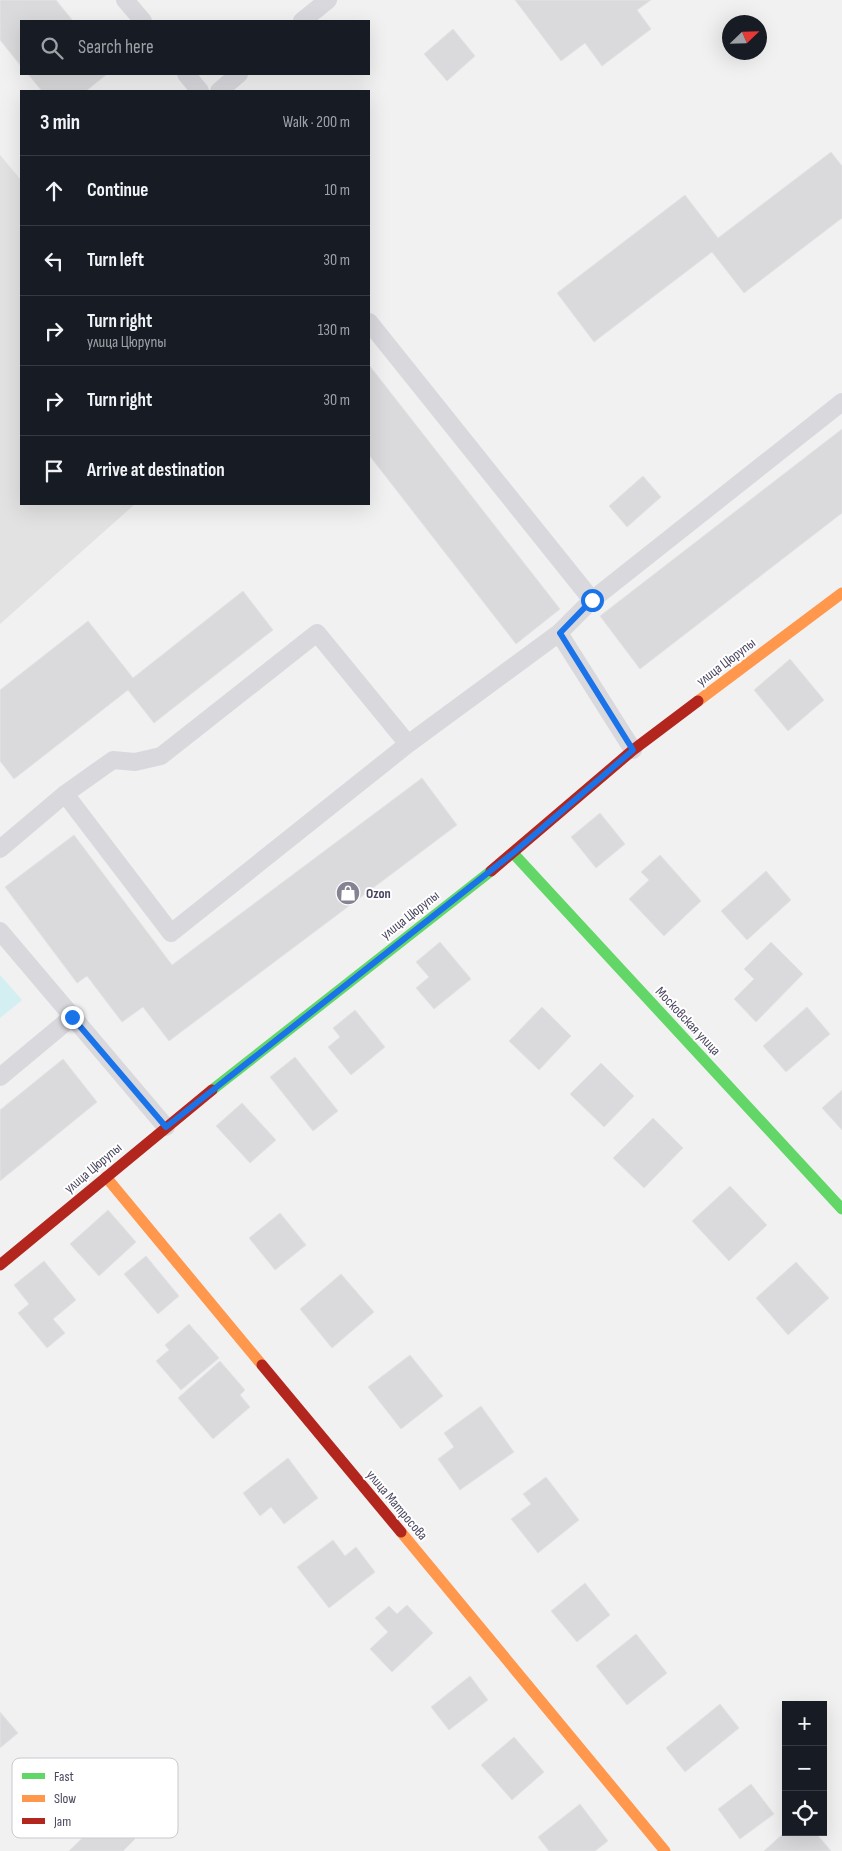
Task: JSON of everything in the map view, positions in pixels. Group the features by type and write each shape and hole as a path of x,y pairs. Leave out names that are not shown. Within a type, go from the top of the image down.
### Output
{"street":[{"name":"улица Цюрупы","path":"0,1265 166,1127 513,853 633,750 842,594"},
{"name":"Московская улица","path":"513,853 842,1209"},
{"name":"улица Матросова","path":"106,1177 665,1851"}],"lane":[{"path":"125,0 142,20"},
{"path":"303,20 328,0"},
{"path":"187,75 199,90"},
{"path":"219,90 239,75"},
{"path":"370,323 592,600"},
{"path":"64,794 171,932 408,744 560,633 592,600 842,402"},
{"path":"560,633 633,750"},
{"path":"0,849 64,794 113,760 135,762 161,756 317,634 408,744"},
{"path":"0,931 166,1127"},
{"path":"0,1077 72,1017"}],"shaded area":[{"path":"0,155 20,179 20,505 134,505 0,624"},
{"path":"0,975 22,1000 0,1018"}],"building":[{"path":"0,0 56,0 72,20 20,20 20,65 0,40"},
{"path":"515,0 651,0 637,10 651,29 602,66 585,43 561,61"},
{"path":"453,29 475,56 447,81 424,54"},
{"path":"29,75 106,75 87,90 41,90"},
{"path":"831,152 842,166 842,218 744,293 712,252 594,342 557,293 685,195 718,238"},
{"path":"370,366 560,609 516,644 370,456"},
{"path":"842,429 842,513 640,669 600,616"},
{"path":"643,476 661,497 627,527 609,506"},
{"path":"243,591 273,630 154,723 128,690 14,779 0,761 0,690 88,621 133,678"},
{"path":"790,659 824,700 788,731 754,690"},
{"path":"422,778 457,825 169,1041 143,1007 122,1022 87,976 77,983 5,887 74,835 172,965"},
{"path":"600,813 625,844 596,868 571,837"},
{"path":"660,855 701,901 664,936 629,899 649,880 641,872"},
{"path":"766,871 791,900 747,940 721,911"},
{"path":"440,942 471,979 434,1009 416,988 429,977 416,962"},
{"path":"771,942 803,974 756,1022 734,999 754,979 744,969"},
{"path":"542,1007 571,1036 539,1070 509,1041"},
{"path":"807,1007 830,1034 786,1072 763,1046"},
{"path":"355,1010 385,1047 351,1075 328,1047 340,1037 333,1028"},
{"path":"295,1057 338,1111 313,1131 270,1077"},
{"path":"63,1059 97,1102 0,1181 0,1110"},
{"path":"601,1063 634,1096 604,1127 570,1094"},
{"path":"842,1090 842,1130 822,1108"},
{"path":"242,1103 276,1140 250,1163 216,1126"},
{"path":"653,1118 683,1148 644,1188 613,1158"},
{"path":"730,1186 767,1225 729,1261 692,1221"},
{"path":"108,1210 136,1242 99,1276 70,1244"},
{"path":"280,1213 306,1245 275,1270 249,1238"},
{"path":"146,1256 179,1296 158,1314 124,1274"},
{"path":"44,1261 76,1300 53,1319 65,1333 47,1348 18,1313 29,1304 14,1285"},
{"path":"796,1262 829,1298 788,1335 756,1298"},
{"path":"341,1274 374,1312 332,1348 300,1309"},
{"path":"189,1324 219,1358 181,1390 156,1361 169,1350 165,1345"},
{"path":"410,1355 443,1396 401,1429 368,1387"},
{"path":"220,1361 245,1390 240,1395 250,1407 213,1439 178,1398"},
{"path":"481,1406 514,1452 460,1490 438,1459 454,1447 444,1433"},
{"path":"288,1458 318,1498 284,1524 271,1507 260,1516 243,1493"},
{"path":"546,1477 579,1520 538,1553 511,1519 531,1504 523,1494"},
{"path":"333,1540 345,1556 356,1547 375,1572 329,1608 297,1567"},
{"path":"585,1583 610,1615 577,1642 551,1611"},
{"path":"407,1605 433,1633 392,1672 370,1649 388,1632 375,1618 389,1606 397,1614"},
{"path":"636,1634 667,1673 627,1705 596,1666"},
{"path":"470,1676 488,1700 449,1730 431,1707"},
{"path":"720,1704 739,1728 685,1772 666,1748"},
{"path":"0,1712 18,1733 0,1748"},
{"path":"514,1737 544,1772 512,1800 481,1765"},
{"path":"751,1784 774,1814 740,1839 718,1809"},
{"path":"580,1804 608,1841 595,1851 549,1851 538,1837"},
{"path":"782,1835 818,1836 831,1851 764,1851"},
{"path":"82,1838 135,1839 123,1851 69,1851"}],"traffic: fast":[{"path":"513,853 842,1209"},
{"path":"212,1090 491,871"}],"traffic: slow":[{"path":"698,701 842,593"},
{"path":"106,1177 262,1365"},
{"path":"401,1532 665,1851"}],"traffic: jam":[{"path":"491,871 633,750 698,701"},
{"path":"0,1265 212,1090"},
{"path":"262,1365 401,1532"}],"place":[{"name":"Ozon","path":"348,893"}],"route":[{"path":"72,1017 166,1127 513,853 633,750 560,633 592,600"}]}
